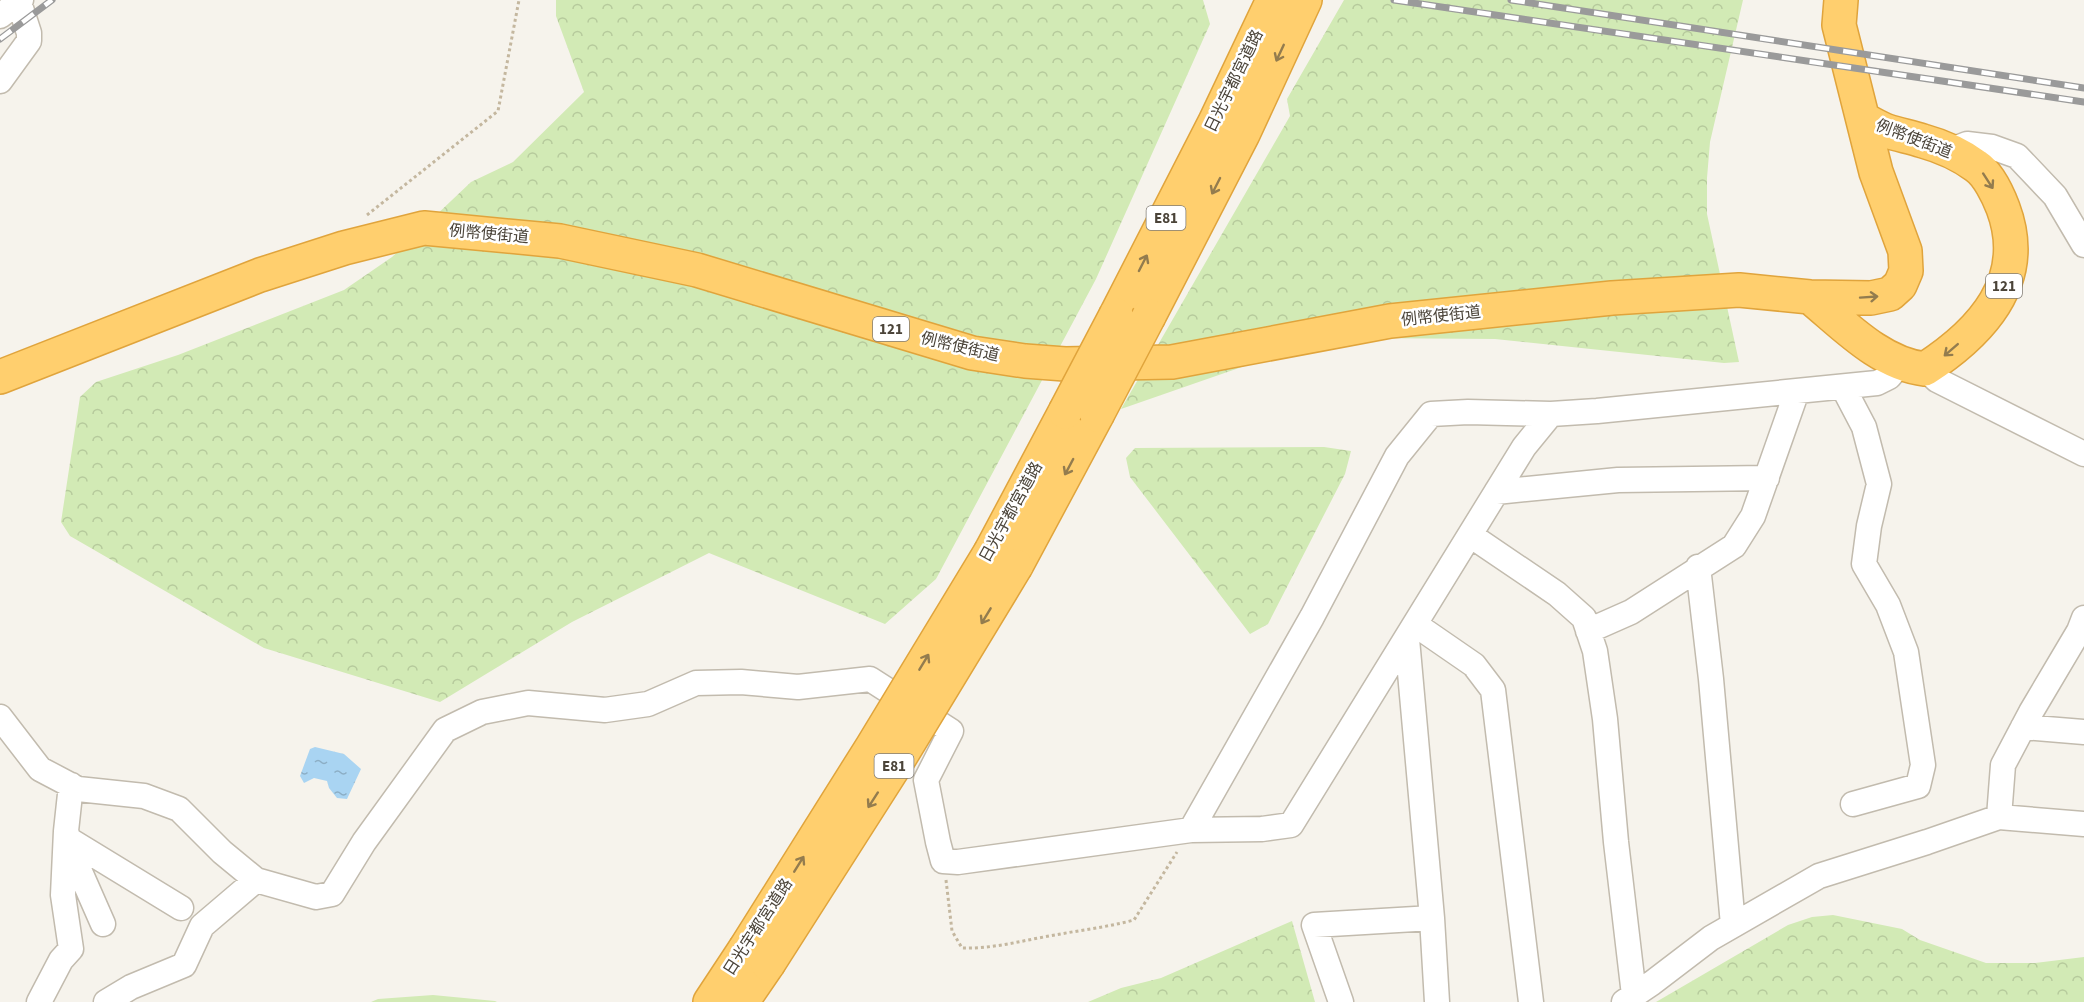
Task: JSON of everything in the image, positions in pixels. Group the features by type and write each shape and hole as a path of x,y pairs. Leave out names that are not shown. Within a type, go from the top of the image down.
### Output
{"highway":[{"name":"日光宇都宮道路","path":"710,1002 756,956 897,762 1081,414 1149,316 1229,128 1273,0"},
{"name":"日光宇都宮道路","path":"1081,414 1116,315 1305,0"},
{"name":"例幣使街道","path":"0,377 260,275 344,248 424,228 560,241 697,270 972,353 1065,364 1172,362 1390,321 1612,297 1740,290 1810,297 1871,298 1890,294 1900,285 1906,271 1905,252 1876,172 1839,25 1840,0"},
{"name":"例幣使街道","path":"1863,119 1887,131 1926,141 1979,168 1999,198 2007,218 2011,238 2010,261 2006,282 1993,307 1979,325 1947,355 1913,366"},
{"path":"1810,297 1884,355 1913,366"},
{"name":"日光宇都宮道路","path":"742,1002 756,956"}],"street":[{"path":"0,81 29,41 29,33 13,6"},
{"path":"1949,151 1967,144 1992,147 2017,156 2055,196 2084,245"},
{"path":"2055,196 2084,209"},
{"path":"1191,831 1312,617 1397,456 1431,414 1551,414 1843,387 1877,383 1913,366 2084,454"},
{"path":"1843,387 1864,427 1879,484 1869,526 1864,564 1888,605 1906,652 1923,765 1918,786 1853,804"},
{"path":"1588,631 1631,612 1734,546 1753,516 1797,391"},
{"path":"0,717 40,769 78,789 144,796 179,809 222,852 256,880 316,897 332,894 364,842 445,730 483,712 528,703 605,710 648,704 696,683 741,682 798,687 870,679 951,731 926,780 944,861 958,862 1191,831 1262,829 1291,825 1524,447 1551,414"},
{"path":"1496,492 1618,480 1767,478"},
{"path":"1470,535 1557,594 1584,618 1595,651 1605,719 1629,999"},
{"path":"1698,567 1711,679 1733,925"},
{"path":"1999,817 2003,765 2079,631 2084,618"},
{"path":"1411,632 1437,1002"},
{"path":"1411,632 1474,665 1493,690 1531,1002"},
{"path":"2023,727 2084,732"},
{"path":"39,1002 61,960 71,949 63,895 71,785"},
{"path":"1629,999 1711,938 1819,876 1999,817 2084,824"},
{"path":"67,835 181,908"},
{"path":"67,835 74,858 103,924"},
{"path":"106,1002 131,987 184,965 202,926 256,880"},
{"path":"1341,1002 1314,925 1432,918"}],"path":[{"path":"364,217 498,111 519,0"},
{"path":"944,861 952,931 962,948 984,949 1057,934 1110,927 1134,920 1191,831"}],"green space":[{"path":"556,0 1203,0 1210,24 1096,279 936,579 885,624 709,553 572,622 440,702 264,648 70,536 61,522 80,397 96,382 178,355 344,290 392,257 471,182 513,162 584,92 556,16"},
{"path":"1344,0 1743,0 1710,142 1707,178 1707,214 1739,362 1724,363 1495,339 1360,338 1354,328 1121,409 1290,116 1287,99"},
{"path":"1324,447 1351,451 1345,474 1268,624 1250,634 1130,477 1126,458 1135,448"},
{"path":"1833,915 1902,929 1920,940 1986,963 2035,963 2084,957 2084,1002 1656,1002 1788,925 1812,917"},
{"path":"1292,921 1315,1002 1088,1002 1121,988 1161,978"},
{"path":"433,995 497,1002 371,1002 378,999"}],"water":[{"path":"315,747 344,754 361,769 347,799 337,798 329,788 327,781 314,778 304,783 300,776 310,749"}],"railway":[{"path":"0,39 52,0"},
{"path":"1394,0 2084,102"},
{"path":"1511,0 2084,88"}]}
